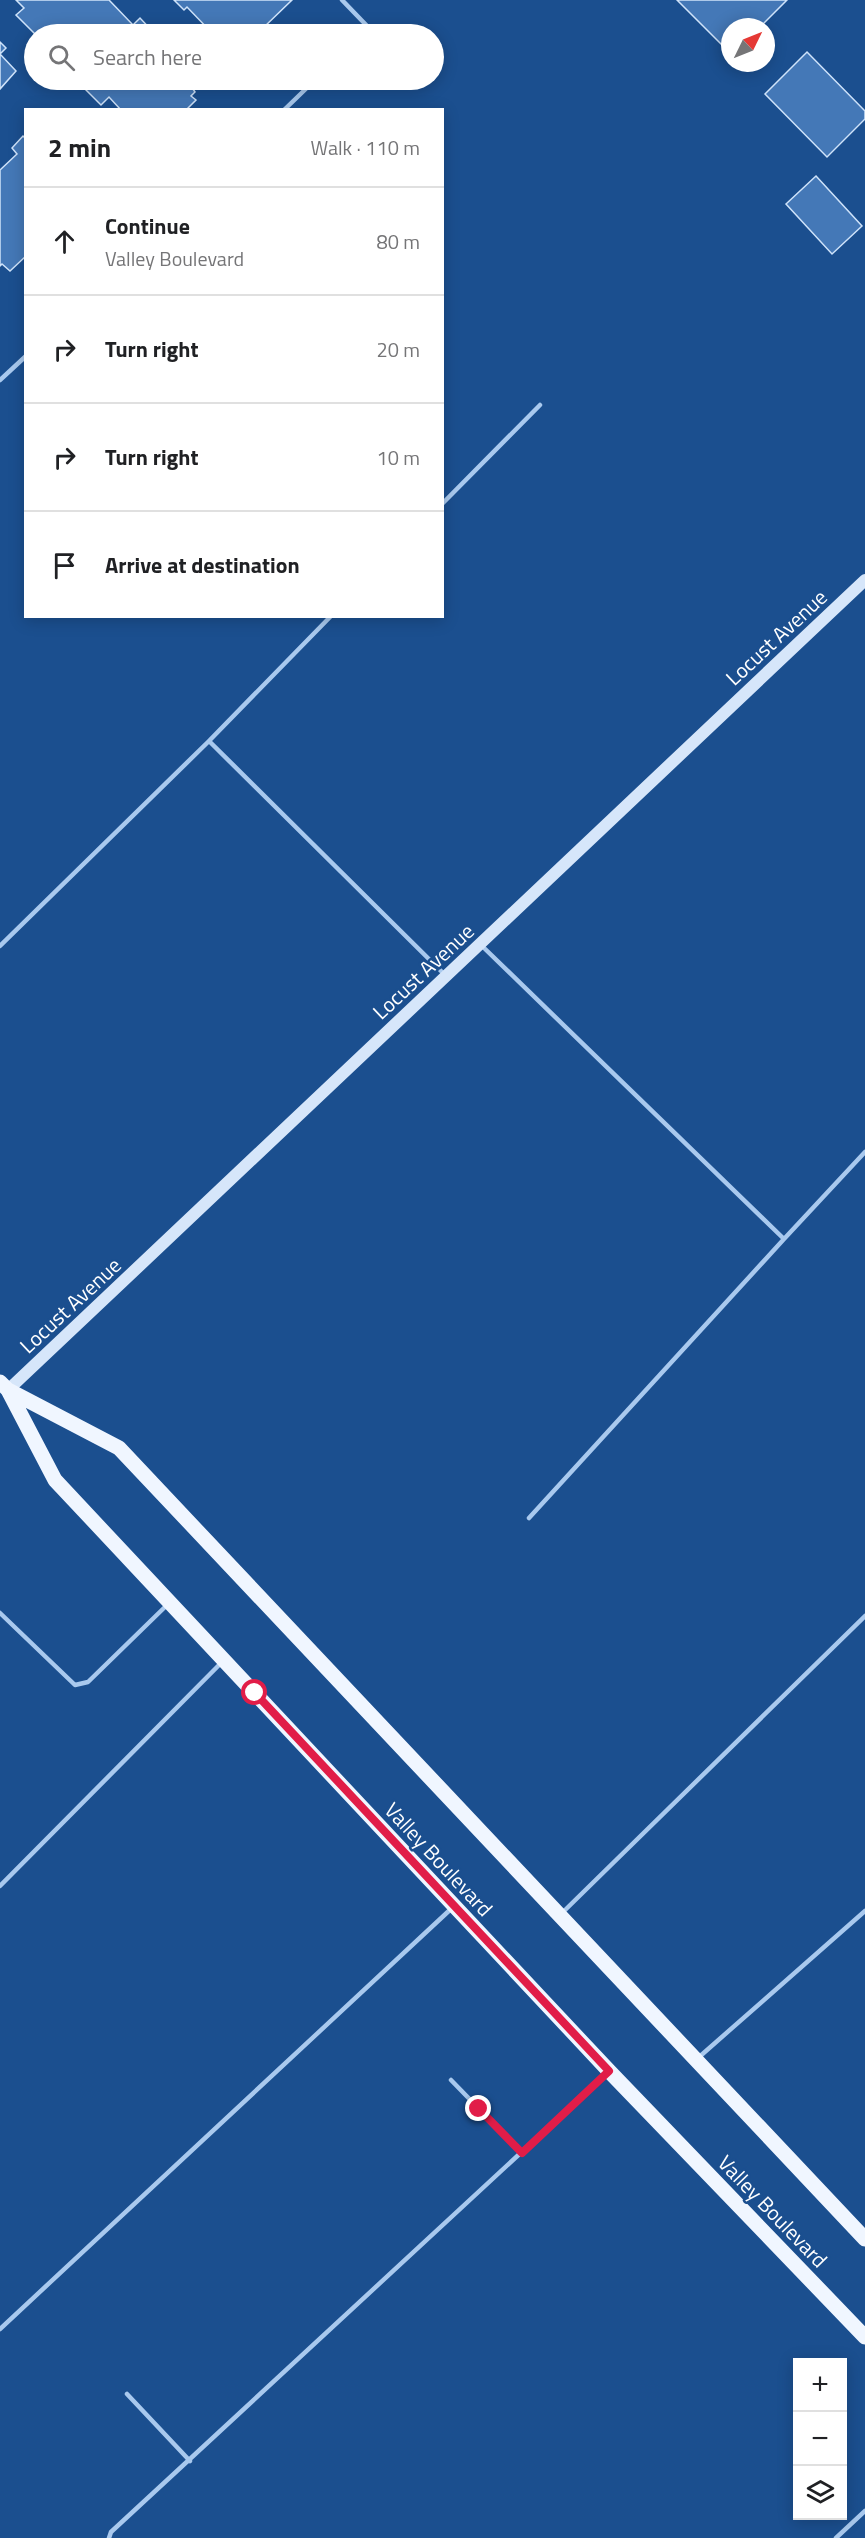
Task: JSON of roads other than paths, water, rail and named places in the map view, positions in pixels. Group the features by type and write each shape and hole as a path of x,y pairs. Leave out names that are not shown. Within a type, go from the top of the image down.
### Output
{"main road":[{"name":"Valley Boulevard","path":"4,1386 55,1480 609,2071 865,2337"},
{"path":"4,1386 119,1448 865,2239"}],"street":[{"name":"Locust Avenue","path":"4,1386 446,976 865,580"}],"lane":[{"path":"342,0 365,24"},
{"path":"286,108 305,90"},
{"path":"0,380 24,358"},
{"path":"444,502 540,405"},
{"path":"0,946 329,618"},
{"path":"208,741 446,976"},
{"path":"480,944 784,1239"},
{"path":"529,1518 865,1152"},
{"path":"0,1613 75,1685 81,1685 88,1682 170,1603"},
{"path":"560,1915 865,1616"},
{"path":"0,1886 224,1660"},
{"path":"0,2329 454,1906"},
{"path":"696,2060 865,1911"},
{"path":"109,2538 111,2532 609,2071"},
{"path":"451,2080 522,2153"},
{"path":"127,2394 190,2461"},
{"path":"836,2538 865,2511"}]}
